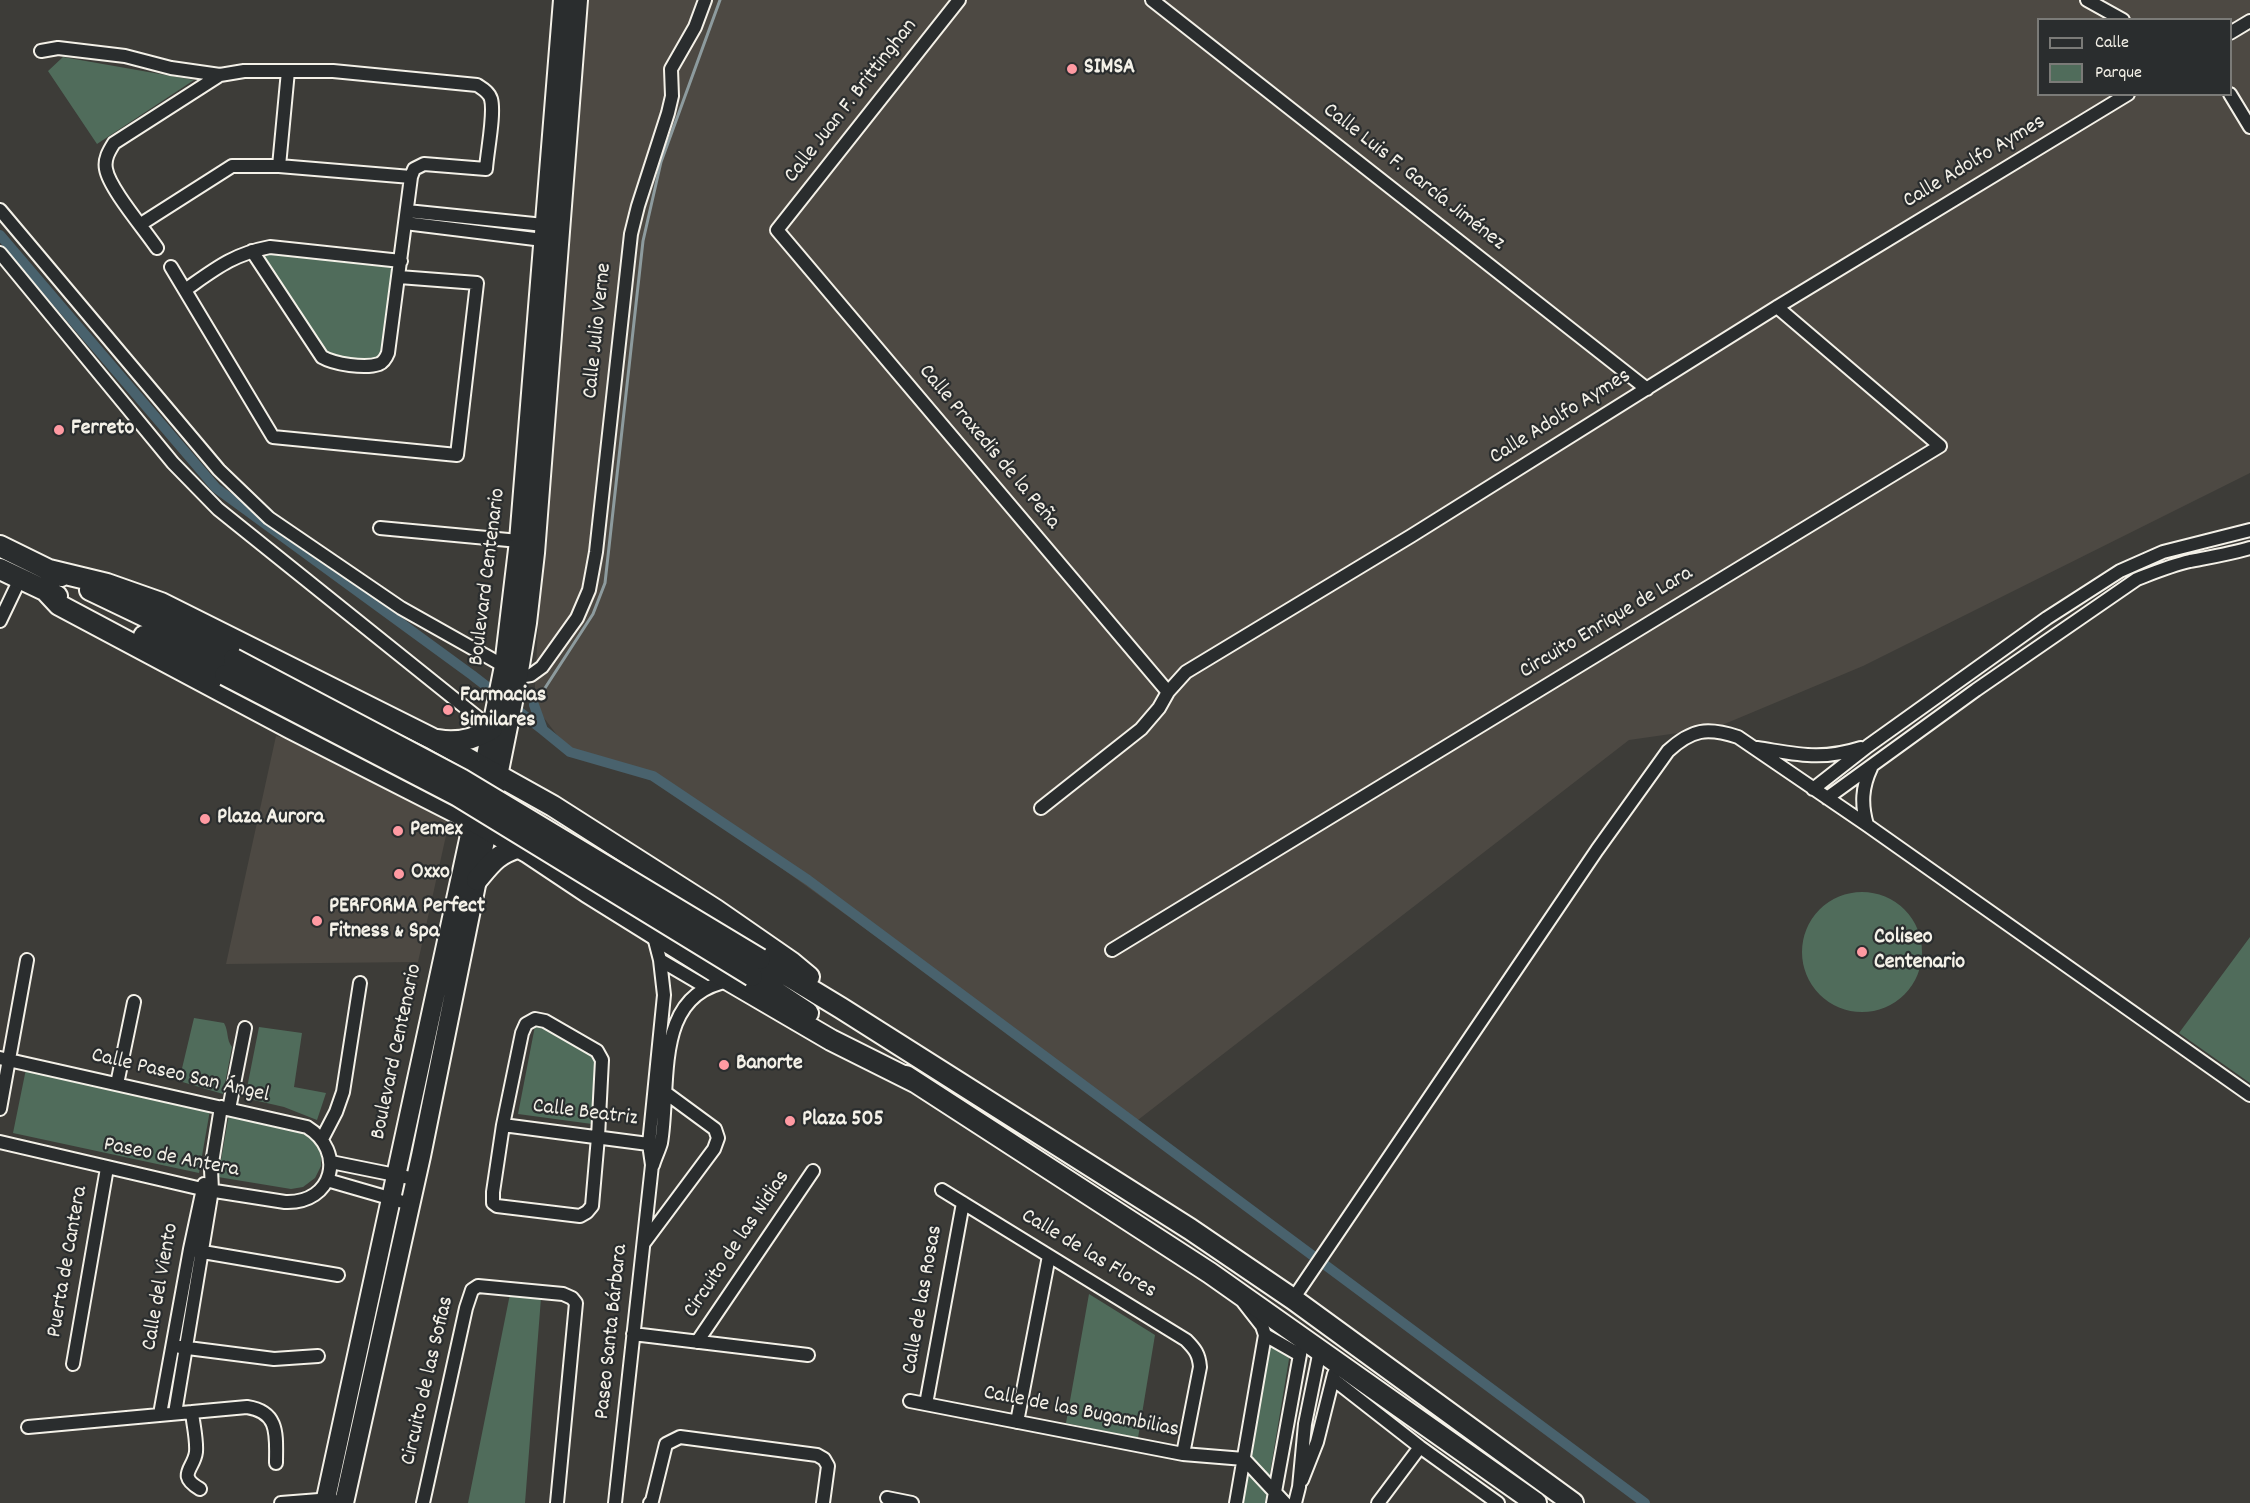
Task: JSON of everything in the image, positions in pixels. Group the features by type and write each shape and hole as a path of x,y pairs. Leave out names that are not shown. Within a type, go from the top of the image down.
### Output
{"main road":[{"name":"Boulevard Centenario","path":"510,677 562,0"},
{"name":"Boulevard Centenario","path":"326,1501 391,1200 480,825 498,725 527,623 535,552 578,0"},
{"path":"544,232 551,236 552,318"},
{"path":"533,363 535,415 544,432"},
{"path":"0,546 229,667 461,779 756,968 917,1083 1232,1288 1301,1347 1320,1350 1335,1371 1487,1467 1536,1503"},
{"path":"0,569 229,667"},
{"path":"49,570 107,584 161,603 491,771 553,806 756,937 790,962 841,1008"},
{"path":"45,590 58,605 290,728 426,795 523,849 730,981 831,1040 917,1083"},
{"path":"438,742 473,739 498,725"},
{"path":"426,795 436,789 446,774 448,757 438,742"},
{"path":"523,849 523,831 527,821 533,813 553,806"},
{"name":"Boulevard Centenario","path":"345,1500 416,1179 477,880 480,825"},
{"path":"477,880 495,858 504,852 523,849"},
{"path":"756,968 841,1008 1190,1229 1293,1299 1573,1503"},
{"path":"1487,1467 1494,1482 1516,1503"}],"street":[{"name":"Calle Julio Verne","path":"510,677 531,675 542,667 576,618 585,601 593,575 631,234 668,113 672,96 671,69 695,27 705,0"},
{"name":"Calle Juan F. Brittinghan","path":"777,230 959,0"},
{"name":"Calle Luis F. García Jiménez","path":"1152,0 1647,389"},
{"path":"2087,0 2119,18"},
{"path":"2232,32 2250,21"},
{"path":"40,51 58,48 125,56 171,68 220,75 244,70 388,75 477,85 485,90 490,98 491,108 486,169 424,164 414,169 411,177 399,277 385,360 378,364 368,365 333,364 322,357 252,251"},
{"path":"279,166 288,71"},
{"path":"158,248 114,185 106,170 107,156 114,143 220,75"},
{"name":"Calle Adolfo Aymes","path":"1041,808 1142,729 1160,708 1168,692 1186,672 1401,543 1777,307 2125,96"},
{"path":"2231,96 2250,127"},
{"path":"141,224 232,166 279,166 411,177"},
{"path":"0,210 219,470 268,518 401,608 510,677"},
{"path":"406,217 544,232"},
{"name":"Calle Praxedis de la Peña","path":"777,230 1168,692"},
{"path":"185,290 230,259 270,247 401,261"},
{"path":"0,253 173,463 218,509 498,725"},
{"path":"171,267 273,437 457,455 477,283 399,277"},
{"name":"Circuito Enrique de Lara","path":"1112,950 1940,446 1777,307"},
{"path":"380,528 519,541 535,552"},
{"path":"519,541 536,529"},
{"path":"1813,789 1868,746 2047,618 2120,571 2142,560 2197,542 2250,530"},
{"path":"1827,798 2055,634 2137,579 2167,567 2250,548"},
{"path":"0,621 4,604 20,579"},
{"path":"2047,618 2055,634"},
{"path":"1293,1299 1597,850 1668,751 1683,738 1700,732 1720,731 1738,737 1867,825 2250,1095"},
{"path":"1751,747 1820,757 1840,755 1868,746"},
{"path":"1867,825 1863,795 1866,777 1871,766"},
{"name":"Paseo Santa Bárbara","path":"653,933 663,978 655,1144"},
{"path":"0,1109 5,1059 27,960"},
{"path":"660,960 706,987"},
{"name":"Paseo Santa Bárbara","path":"615,1503 652,1165 666,1093 671,1040 684,1005 694,994 706,987 730,981"},
{"path":"360,983 343,1092 322,1139 330,1154 331,1162 327,1180 410,1204"},
{"path":"117,1084 134,1002"},
{"path":"535,1019 545,1021 597,1051 602,1060 598,1137 592,1206 587,1212 580,1216 497,1206 493,1203 492,1192 503,1125 526,1024 535,1019"},
{"name":"Calle del Viento","path":"160,1414 189,1250 207,1190 245,1028"},
{"name":"Calle Paseo San Ángel","path":"5,1059 307,1126 322,1139"},
{"path":"644,1244 714,1149 718,1138 715,1129 666,1093"},
{"name":"Calle Beatriz","path":"503,1125 655,1144"},
{"name":"Paseo de Antera","path":"0,1142 207,1190 295,1202 317,1193 327,1180"},
{"path":"331,1162 416,1179"},
{"name":"Puerta de Cantera","path":"73,1364 107,1168"},
{"name":"Circuito de las Nidias","path":"697,1342 813,1171"},
{"name":"Calle del Viento","path":"175,1413 202,1252 207,1190"},
{"name":"Calle de las Flores","path":"942,1190 1186,1340 1195,1348 1199,1356 1200,1367 1183,1454"},
{"name":"Calle de las Rosas","path":"926,1404 963,1203"},
{"path":"189,1250 338,1275"},
{"path":"1017,1422 1049,1256"},
{"name":"Circuito de las Sofias","path":"423,1503 466,1308 472,1290 478,1286 563,1294 572,1298 576,1304 557,1503"},
{"path":"1232,1288 1262,1326 1265,1335 1236,1503"},
{"name":"Circuito de las Nidias","path":"633,1334 808,1355"},
{"path":"1265,1335 1301,1347 1274,1498"},
{"path":"173,1346 274,1359 318,1356"},
{"path":"1295,1503 1299,1487 1305,1424 1320,1350"},
{"path":"1299,1487 1312,1457 1335,1371 1420,1447 1498,1503"},
{"path":"1310,1398 1327,1401"},
{"name":"Calle de las Bugambilias","path":"910,1401 1183,1454 1244,1459"},
{"path":"28,1427 247,1407 256,1409 272,1422 276,1430 276,1462"},
{"path":"192,1412 196,1454 187,1473 188,1480 200,1489"},
{"path":"1305,1424 1321,1427"},
{"path":"650,1503 666,1444 680,1437 817,1455 828,1466 823,1503"},
{"path":"1378,1503 1420,1447"},
{"path":"1244,1459 1274,1498 1285,1503"},
{"path":"887,1498 911,1503"},
{"path":"281,1503 345,1500"}],"shaded area":[{"path":"570,0 2250,0 2250,473 1863,666 1703,733 1678,733 1629,740 1134,1123 654,776 570,752 534,705"},
{"path":"276,736 306,743 449,822 418,962 226,964"}],"green space":[{"path":"63,57 194,80 97,144 48,71"},
{"path":"271,251 395,264 383,352 374,361 336,359 325,354 258,252"},
{"name":"Coliseo Centenario","path":"1862,892 1885,897 1904,910 1917,929 1922,952 1917,975 1904,994 1885,1007 1862,1012 1839,1007 1820,994 1807,975 1802,952 1807,929 1820,910 1839,897"},
{"path":"2250,937 2250,1083 2179,1033"},
{"path":"194,1018 224,1023 226,1026 232,1047 223,1094 179,1081"},
{"path":"545,1025 591,1053 598,1063 592,1124 518,1114 535,1026"},
{"path":"259,1027 302,1033 294,1087 326,1093 317,1120 284,1107 245,1098"},
{"path":"26,1069 210,1110 199,1173 13,1133"},
{"path":"229,1114 303,1130 317,1142 321,1153 321,1166 315,1178 303,1187 291,1189 218,1177"},
{"path":"510,1294 541,1298 525,1503 468,1503"},
{"path":"1089,1294 1155,1335 1138,1438 1066,1423"},
{"path":"1268,1342 1290,1353 1265,1503 1239,1503"}],"waterway":[{"path":"534,705 593,614 605,583 643,241 661,162 720,0"},
{"path":"0,235 216,488 472,675 543,730"},
{"path":"534,705 543,730 570,752 653,776 808,880 1645,1503"}],"place":[{"name":"SIMSA","path":"1072,69"},
{"name":"Ferreto","path":"59,430"},
{"name":"Farmacias Similares","path":"448,710"},
{"name":"Plaza Aurora","path":"205,819"},
{"name":"Pemex","path":"398,831"},
{"name":"Oxxo","path":"399,874"},
{"name":"PERFORMA Perfect Fitness & Spa","path":"317,921"},
{"name":"Coliseo Centenario","path":"1862,952"},
{"name":"Banorte","path":"724,1065"},
{"name":"Plaza 505","path":"790,1121"}]}
